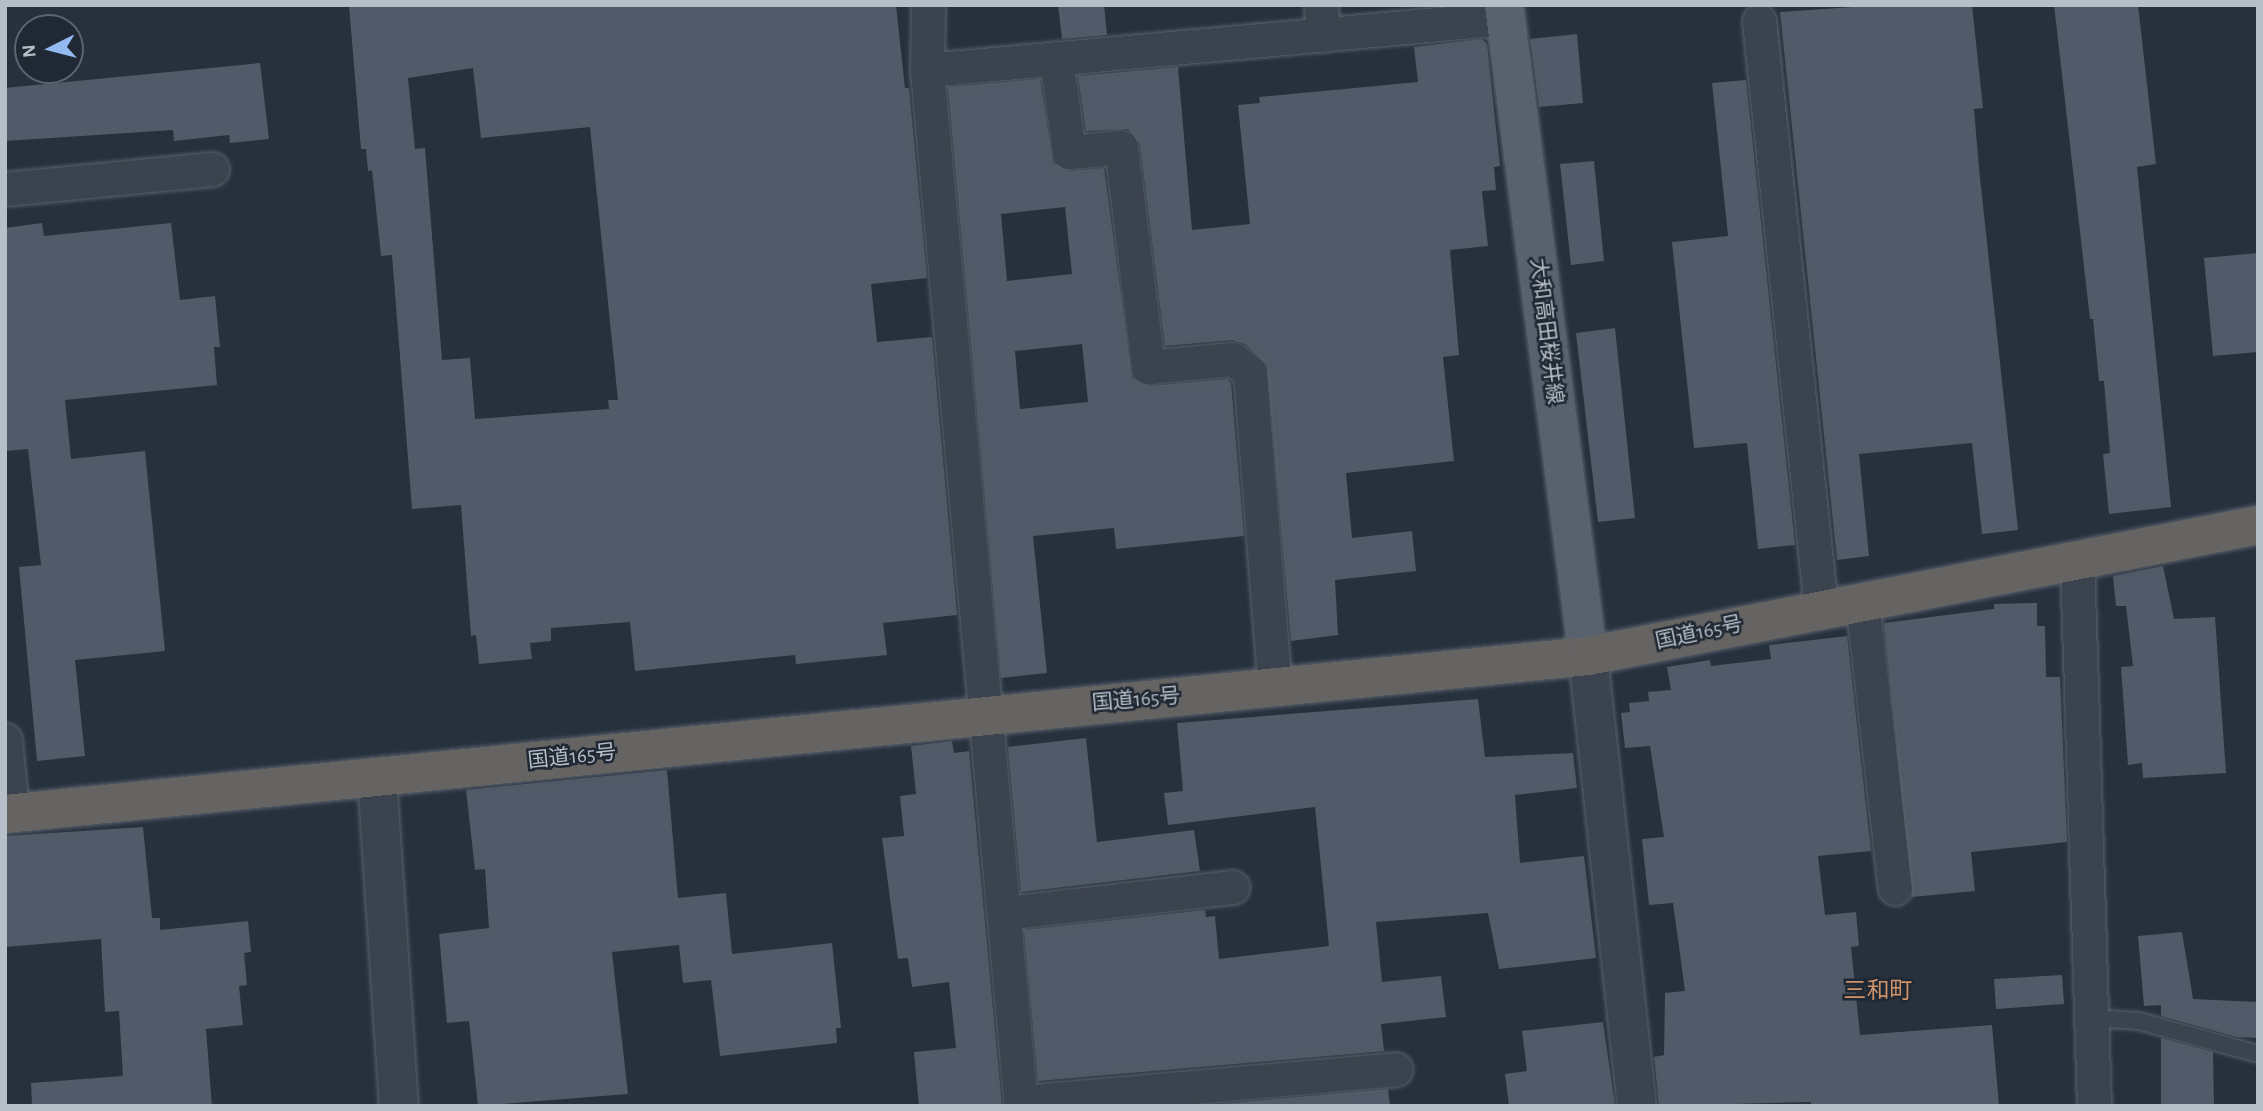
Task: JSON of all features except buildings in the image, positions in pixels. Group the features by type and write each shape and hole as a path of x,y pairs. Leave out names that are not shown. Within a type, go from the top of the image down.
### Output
{"highway":[{"name":"国道165号","path":"9,814 989,713 1275,688 1588,656 1821,608 2258,525"}],"main road":[{"name":"大和高田桜井線","path":"1505,12 1588,656"}],"street":[{"path":"928,5 927,70 989,713 1021,1104 1396,1069"},
{"path":"927,70 1056,58 1322,20 1505,12"},
{"path":"1759,21 1821,608"},
{"path":"1056,58 1069,152 1121,147 1147,367 1233,359 1250,373 1275,688"},
{"path":"5,189 212,169"},
{"path":"2077,560 2094,1106"},
{"path":"1863,600 1895,888"},
{"path":"1588,656 1637,1106"},
{"path":"5,740 9,814"},
{"path":"377,777 399,1106"},
{"path":"1005,912 1233,887"}],"lane":[{"path":"2091,1018 2139,1021 2258,1054"}],"district":[{"name":"三和町","path":"1878,992"}]}
